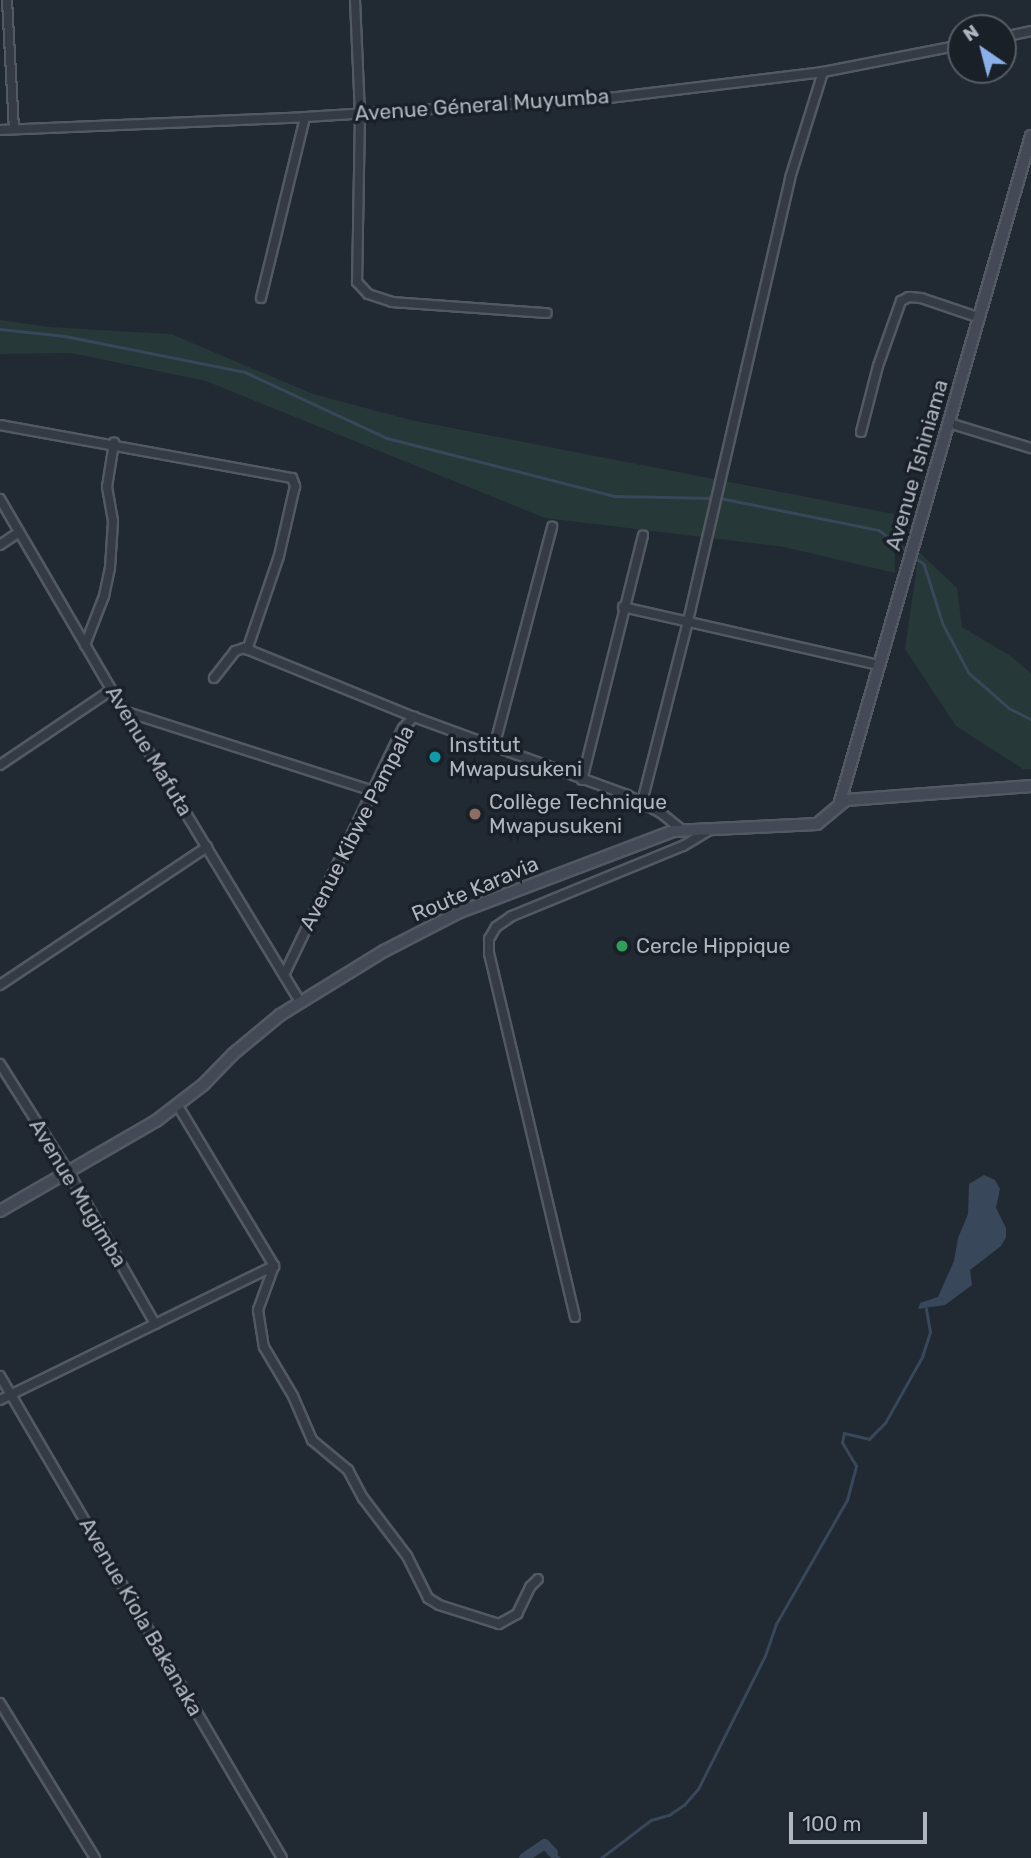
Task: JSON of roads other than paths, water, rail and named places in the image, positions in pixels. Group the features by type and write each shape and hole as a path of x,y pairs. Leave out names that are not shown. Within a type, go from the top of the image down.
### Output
{"street":[{"path":"7,0 14,129"},
{"path":"355,0 360,114 356,276 364,291 392,302 547,313"},
{"name":"Avenue Géneral Muyumba","path":"0,130 305,117 609,97 823,72 947,48"},
{"path":"642,802 688,621 790,178 823,72"},
{"path":"261,298 305,117"},
{"name":"Avenue Tshiniama","path":"839,805 1031,136"},
{"path":"861,432 878,366 901,301 909,297 921,298 980,318"},
{"path":"949,423 1031,448"},
{"path":"0,425 282,474 294,481 279,556 247,650"},
{"path":"85,645 104,596 110,568 113,521 107,487 114,443"},
{"name":"Avenue Mafuta","path":"0,499 124,712 300,1002"},
{"path":"494,747 552,527"},
{"path":"0,545 19,532"},
{"path":"582,780 623,607 643,536"},
{"path":"623,607 879,665"},
{"path":"214,678 235,651 241,648 414,717"},
{"path":"0,765 111,690"},
{"path":"124,712 373,791"},
{"name":"Avenue Kibwe Pampala","path":"284,975 403,728 414,717 642,802 681,829"},
{"path":"845,784 860,799"},
{"name":"Route Karavia","path":"0,1211 69,1173 178,1106 262,1028 300,1002 384,951 460,912 681,829 817,824 829,817 846,800 1031,786"},
{"path":"575,1317 489,953 489,939 496,927 512,916 683,846 712,828"},
{"path":"0,985 207,847"},
{"name":"Avenue Mugimba","path":"0,1064 69,1173 155,1324"},
{"path":"178,1106 274,1266"},
{"path":"0,1399 274,1266"},
{"path":"274,1266 258,1310 264,1347 293,1396 312,1440 348,1470 363,1498 407,1556 428,1598 439,1605 499,1624 517,1614 530,1587 538,1579"},
{"name":"Avenue Kiola Bakanaka","path":"0,1376 282,1858"},
{"path":"0,1703 95,1858"}],"water":[{"path":"984,1175 995,1180 1000,1189 996,1208 1006,1228 1006,1237 1001,1246 970,1270 972,1285 945,1305 918,1309 920,1303 938,1297 954,1261 958,1238 968,1214 969,1184"}],"waterway":[{"path":"0,329 65,336 245,372 387,438 615,496 713,498"},
{"path":"720,498 879,530 909,553"},
{"path":"914,557 924,564 943,624 969,673 1009,708 1031,719"},
{"path":"601,1858 651,1820 669,1815 684,1805 698,1789 765,1656 776,1624 847,1500 856,1466 842,1443 844,1433 869,1439 885,1423 922,1357 930,1332 926,1309"},
{"path":"524,1858 545,1844 553,1853"},
{"path":"553,1853 559,1858"}],"place":[{"name":"Institut Mwapusukeni","path":"435,757"},
{"name":"Collège Technique Mwapusukeni","path":"475,814"},
{"name":"Cercle Hippique","path":"622,946"}]}
